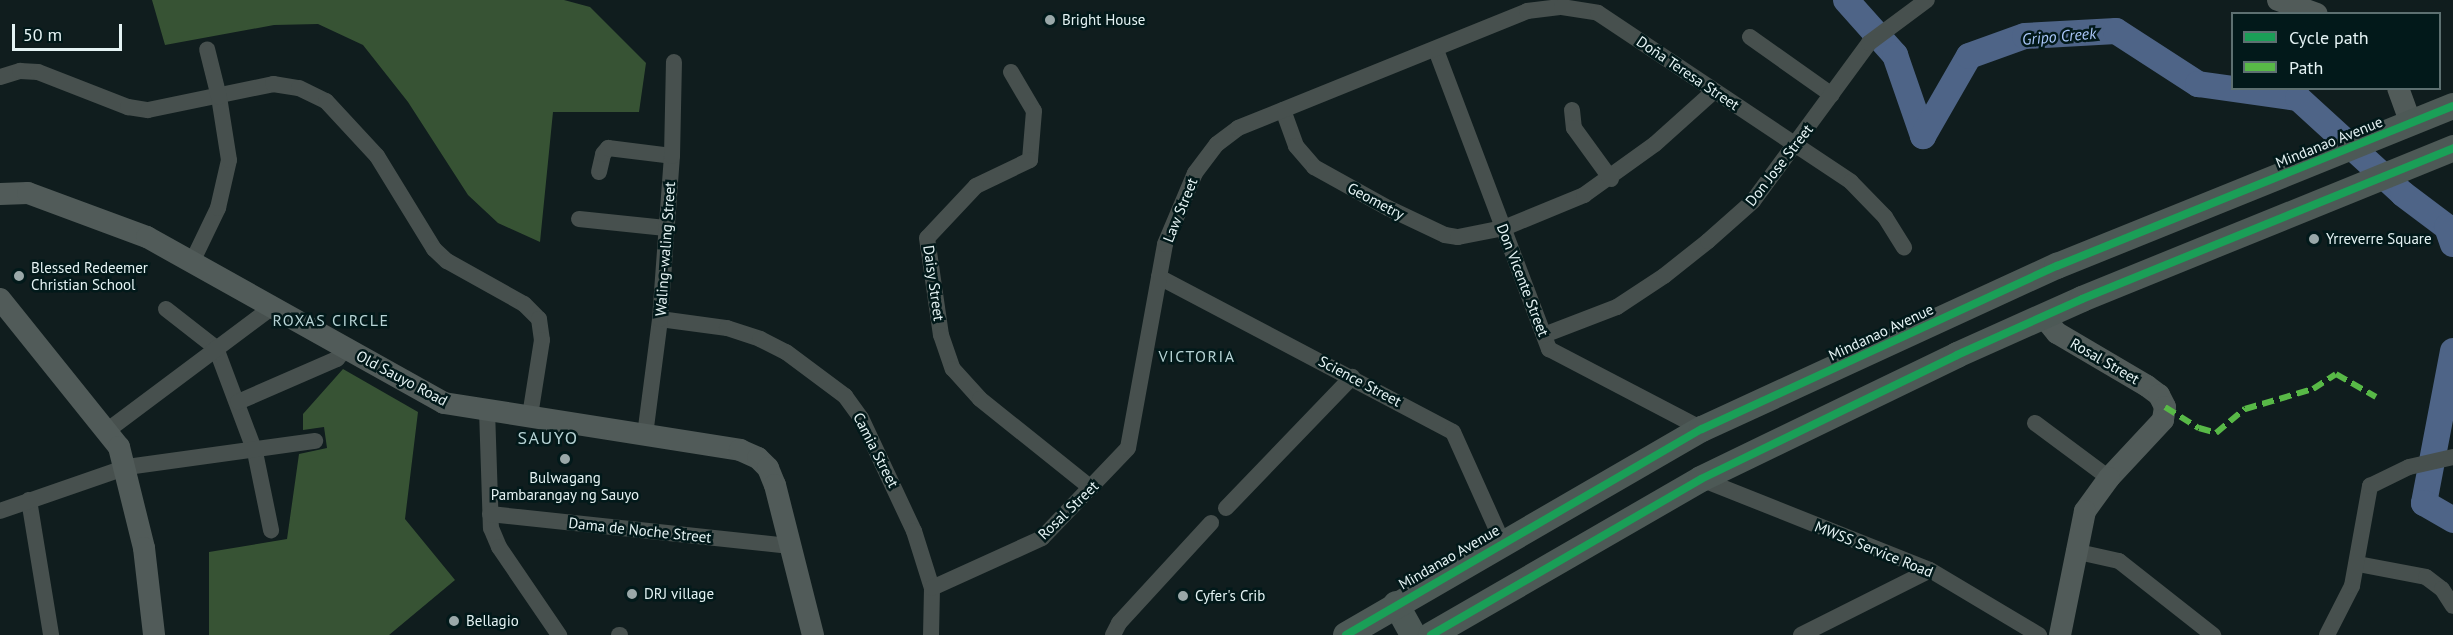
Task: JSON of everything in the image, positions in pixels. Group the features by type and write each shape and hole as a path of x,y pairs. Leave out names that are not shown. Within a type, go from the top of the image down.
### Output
{"main road":[{"path":"2282,1 2312,12"},
{"path":"2399,90 2411,123"},
{"name":"Mindanao Avenue","path":"1346,635 1377,627 1396,604 1502,541 1702,429 2133,235 2453,106"},
{"path":"1431,635 1701,479 2043,316 2453,148"},
{"name":"Old Sauyo Road","path":"0,194 28,192 147,237 192,260 444,403 740,450 758,458 768,468 775,484 810,634"},
{"path":"2133,235 2148,273"},
{"path":"2,304 108,430 127,467 144,548 154,635"},
{"name":"Rosal Street","path":"2043,316 2064,338 2147,386 2159,395 2165,407 2163,420 2109,478"},
{"path":"2060,635 2074,551 2085,511 2109,478"},
{"path":"1396,604 1413,635"}],"street":[{"name":"Don Jose Street","path":"1544,335 1617,307 1664,276 1753,201 1880,33 1927,0"},
{"name":"Doña Teresa Street","path":"1436,50 1527,11 1562,7 1598,13 1851,182 1885,218 1904,247"},
{"path":"1750,37 1832,95"},
{"path":"192,260 225,185 229,160 219,97 207,49"},
{"name":"Law Street","path":"1128,448 1165,244 1195,173 1217,144 1238,128 1436,50"},
{"name":"Don Vicente Street","path":"1436,50 1549,349 1702,429"},
{"name":"Waling-waling Street","path":"645,435 660,319 672,156 674,62"},
{"path":"0,77 20,71 39,72 128,107 147,110 219,97 273,84 299,88 326,101 377,156 434,249 447,261 533,310 542,329 530,416"},
{"name":"Daisy Street","path":"1011,72 1034,111 1030,160 976,186 927,238 941,335 953,369 980,399 1091,488"},
{"name":"Geometry","path":"1283,110 1296,146 1314,167 1388,207 1452,236 1504,228 1567,203 1611,179 1713,91"},
{"path":"1572,110 1574,128 1611,179"},
{"path":"599,172 603,154 608,148 672,156"},
{"path":"579,219 666,228"},
{"name":"Science Street","path":"1159,277 1453,432 1502,541"},
{"path":"108,430 274,306"},
{"path":"166,309 216,348 255,452 271,530"},
{"name":"Camia Street","path":"660,319 710,325 759,339 786,352 845,396 861,418 889,473 914,531 932,588 931,635"},
{"path":"238,402 336,359 346,348"},
{"path":"1226,508 1352,377"},
{"path":"487,410 490,514 499,547 559,635"},
{"path":"2035,423 2109,478"},
{"path":"0,511 127,467 255,452 315,441"},
{"name":"Rosal Street","path":"932,588 1042,538 1128,448"},
{"path":"2327,635 2345,606 2358,564 2370,486 2409,467 2450,458"},
{"name":"MWSS Service Road","path":"1701,479 1930,570 2039,635"},
{"path":"29,500 51,635"},
{"name":"Dama de Noche Street","path":"490,514 790,546"},
{"path":"1113,635 1119,623 1211,523"},
{"path":"2074,551 2119,561 2213,635"},
{"path":"2358,564 2426,577 2442,588 2453,606"},
{"path":"1802,635 1930,570"}],"green space":[{"path":"152,0 564,0 590,7 646,63 639,112 553,112 540,242 498,223 468,195 408,102 363,45 318,24 274,25 165,45"},
{"path":"343,369 418,412 405,519 455,580 389,635 209,635 209,552 287,539 299,454 327,448 324,427 303,430 303,414"}],"waterway":[{"name":"Gripo Creek","path":"1846,0 1895,55 1923,136 1969,56 2025,36 2116,31 2198,84 2231,89"},
{"name":"Gripo Creek","path":"2241,90 2298,98 2403,194 2447,227 2453,244"},
{"path":"2453,351 2424,503 2453,520"}],"marked path":[{"path":"2165,407 2199,428 2216,433 2245,409 2313,389 2336,374 2376,397"}],"cycle path":[{"path":"1346,635 1702,429 2057,266 2453,106"},
{"path":"1431,635 1701,479 1957,355 2082,299 2453,148"}],"place":[{"name":"Bright House","path":"1050,20"},
{"name":"Yrreverre Square","path":"2314,239"},
{"name":"Blessed Redeemer Christian School","path":"19,276"},
{"name":"Bulwagang Pambarangay ng Sauyo","path":"565,459"},
{"name":"DRJ village","path":"632,594"},
{"name":"Cyfer's Crib","path":"1183,596"},
{"name":"Bellagio","path":"454,621"}],"district":[{"name":"ROXAS CIRCLE","path":"331,320"},
{"name":"VICTORIA","path":"1197,356"},
{"name":"SAUYO","path":"548,438"}]}
